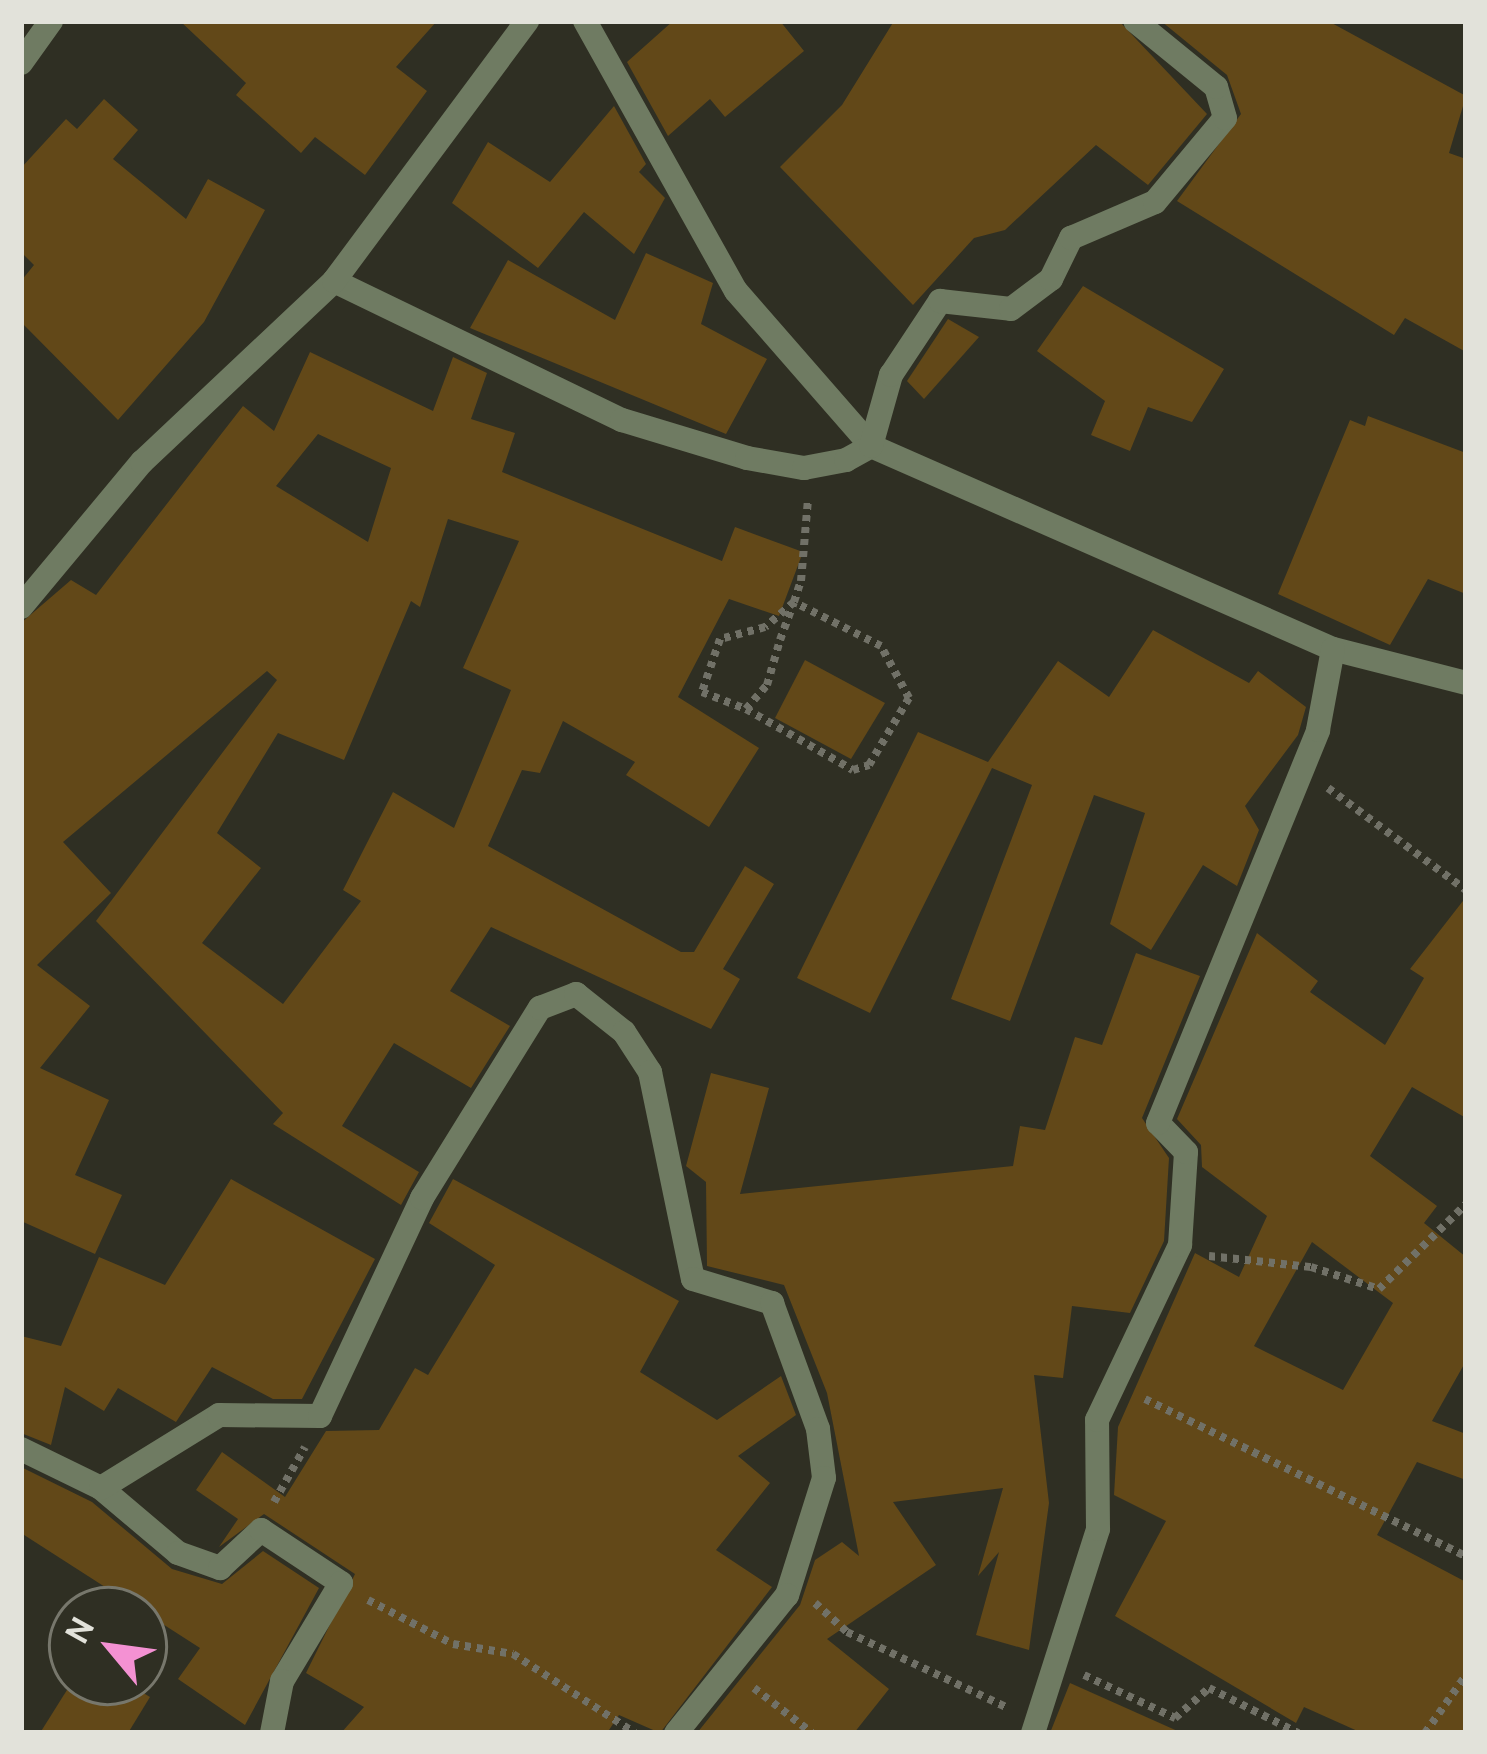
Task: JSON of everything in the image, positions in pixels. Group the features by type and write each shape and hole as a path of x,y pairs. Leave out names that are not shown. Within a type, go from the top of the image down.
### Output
{"street":[{"path":"21,64 50,21"},
{"path":"21,607 142,462 334,281 527,21"},
{"path":"585,21 736,290 871,446 1333,649 1466,683"},
{"path":"871,446 891,375 940,301 1011,309 1052,280 1071,238 1155,202 1225,118 1216,87 1135,21"},
{"path":"334,281 622,420 805,468 871,446"},
{"path":"1034,1729 1098,1529 1092,1465 1112,1384 1163,1300 1180,1245 1186,1152 1158,1123 1302,761 1333,649"},
{"path":"100,1488 219,1415 320,1416 422,1198 540,1008 576,994 624,1032 650,1072 693,1279 772,1303 824,1478 791,1575 732,1666 676,1733"},
{"path":"21,1449 100,1488 178,1553 220,1568 261,1530 341,1583 281,1681 272,1733"}],"path":[{"path":"746,709 767,685 794,602 811,520 805,468"},
{"path":"794,602 881,646 909,698 868,765 853,770 746,709 702,692 710,651 794,602"},
{"path":"1302,761 1412,860 1466,890"},
{"path":"1180,1245 1311,1267 1367,1291 1466,1204"},
{"path":"1112,1384 1466,1556"},
{"path":"261,1530 320,1416"},
{"path":"791,1575 847,1632 1034,1729"},
{"path":"341,1583 453,1644 513,1654 635,1733"},
{"path":"1054,1660 1163,1715 1188,1713 1210,1688 1298,1733"},
{"path":"732,1666 812,1733"},
{"path":"1425,1733 1466,1675"}],"building":[{"path":"180,21 437,21 396,67 427,91 365,175 315,137 301,153 236,95 246,83"},
{"path":"673,21 780,21 804,51 725,117 710,99 668,136 627,62"},
{"path":"894,21 1119,21 1207,114 1148,185 1096,145 1005,230 974,238 913,305 780,167 842,105"},
{"path":"1161,21 1328,21 1466,96 1449,153 1466,159 1466,352 1405,318 1394,335 1177,201 1241,114 1227,75"},
{"path":"104,99 138,130 113,159 186,219 208,179 265,210 204,322 118,420 21,322 21,281 34,265 21,252 21,168 66,119 77,129"},
{"path":"614,106 646,164 639,172 665,198 634,254 584,212 538,268 452,203 488,142 550,182"},
{"path":"646,253 713,283 701,324 767,359 726,434 470,328 508,260 615,320"},
{"path":"1083,286 1224,369 1192,422 1148,407 1130,451 1091,435 1105,401 1037,351"},
{"path":"948,319 979,337 924,399 907,381"},
{"path":"310,352 433,411 453,357 487,373 471,419 515,433 502,472 722,561 735,527 803,552 779,616 729,599 678,697 759,748 709,827 626,775 635,762 563,721 540,773 522,770 488,846 681,952 694,952 745,866 774,884 723,969 740,979 711,1029 491,927 450,991 510,1026 471,1088 394,1043 342,1126 419,1172 401,1205 273,1124 283,1113 96,921 277,680 267,671 63,842 111,893 37,965 90,1006 40,1068 109,1100 75,1175 122,1195 95,1254 21,1221 21,623 71,580 96,595 243,406 274,431","holes":["318,434 391,468 368,542 276,486","448,519 519,541 463,668 511,690 454,828 393,792 343,890 361,901 283,1004 202,943 261,868 217,833 278,733 344,760 411,601 420,607"]},
{"path":"1368,416 1466,453 1466,594 1428,579 1390,645 1278,594 1350,420 1365,426"},
{"path":"1153,630 1249,683 1258,671 1306,707 1298,735 1245,806 1259,830 1237,886 1203,865 1151,950 1110,924 1145,813 1094,795 1010,1021 951,999 1032,785 992,768 870,1013 797,978 918,732 988,762 1058,661 1109,697"},
{"path":"805,660 885,703 851,759 775,718"},
{"path":"1466,897 1466,1118 1412,1087 1370,1156 1437,1206 1424,1223 1466,1257 1466,1361 1432,1421 1466,1434 1466,1480 1417,1462 1377,1535 1466,1582 1466,1733 1362,1733 1304,1707 1296,1723 1115,1616 1166,1521 1114,1495 1118,1427 1195,1253 1239,1277 1267,1216 1202,1167 1201,1145 1177,1119 1257,933 1318,981 1310,992 1385,1045 1424,978 1410,969","holes":["1312,1242 1393,1303 1343,1390 1254,1346"]},
{"path":"1136,953 1200,976 1142,1118 1169,1158 1164,1241 1130,1313 1072,1306 1063,1378 1034,1375 1049,1503 1029,1650 976,1635 999,1552 978,1576 1003,1488 893,1502 936,1565 827,1639 889,1689 854,1733 697,1733 800,1605 815,1560 842,1542 859,1556 827,1393 784,1285 707,1266 706,1182 686,1166 711,1073 769,1088 740,1194 1013,1166 1020,1126 1045,1130 1075,1037 1102,1045"},
{"path":"231,1179 375,1259 302,1399 273,1399 212,1367 176,1422 118,1388 104,1411 65,1387 51,1445 21,1433 21,1336 61,1346 99,1257 165,1285"},
{"path":"453,1179 679,1301 640,1372 717,1420 781,1376 796,1415 738,1456 770,1483 716,1550 772,1587 660,1733 619,1715 607,1733 341,1733 364,1707 306,1673 355,1574 264,1514 219,1547 238,1519 196,1490 222,1452 285,1497 326,1431 379,1430 415,1368 428,1375 495,1265 429,1223"},
{"path":"21,1467 92,1502 172,1569 222,1584 263,1551 319,1588 245,1725 178,1679 200,1648 168,1627 168,1586 103,1586 21,1533"},
{"path":"1070,1683 1182,1733 1050,1733"},
{"path":"57,1706 144,1706 128,1733 40,1733"}]}
